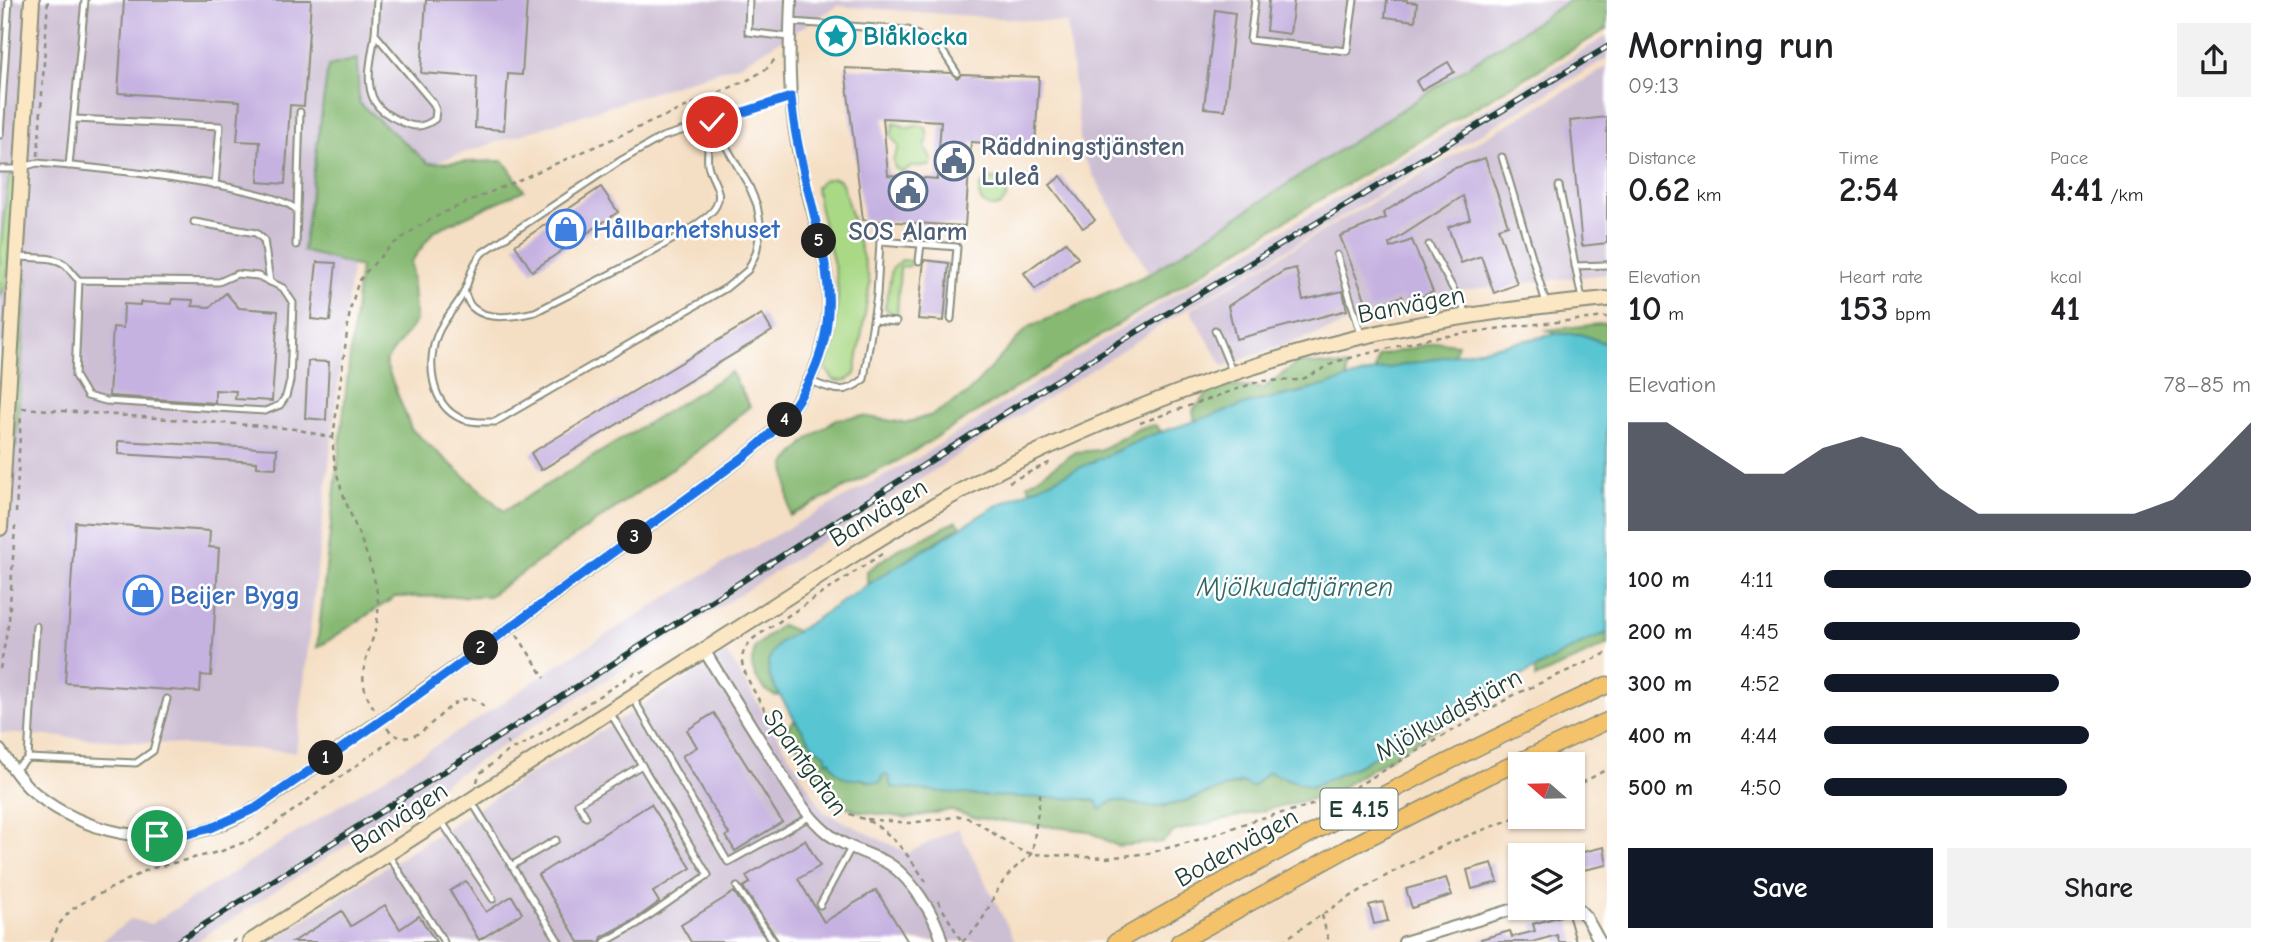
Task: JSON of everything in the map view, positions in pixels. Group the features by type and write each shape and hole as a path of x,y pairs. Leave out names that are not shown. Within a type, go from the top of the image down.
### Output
{"main road":[{"name":"Bodenvägen","path":"1116,942 1465,753 1607,685"},
{"name":"E 4.15","path":"1179,942 1361,841 1488,776 1607,721"}],"street":[{"path":"7,528 16,256 32,0"},
{"path":"0,750 27,786 81,821 126,834 157,836 188,834 227,823 256,808 382,719 758,446 789,414 810,381 823,344 827,316 828,287 797,146 791,97 785,37 790,22 791,0"},
{"name":"Banvägen","path":"250,942 905,523 1008,466 1118,417 1234,374 1362,337 1468,317 1607,299"},
{"name":"Spantgatan","path":"704,650 792,791 811,816 829,835 851,848 885,862 908,880 939,930 942,942"},
{"path":"1404,942 1508,911"},
{"path":"1585,916 1601,942"}],"lane":[{"path":"0,135 9,0"},
{"path":"69,166 85,0"},
{"path":"375,34 433,103 436,110 435,119 426,127 415,127 400,121 385,113 374,102 369,67 377,0"},
{"path":"749,0 748,32 785,37"},
{"path":"1255,0 1250,40 1347,51 1354,0"},
{"path":"790,22 908,30 940,47 957,73"},
{"path":"712,122 757,205 761,228 756,253 748,270 726,288 495,422 460,418 448,409 430,372 431,352 438,330 464,291 470,268 482,253 620,161 662,137 791,97"},
{"path":"296,245 300,112"},
{"path":"75,119 220,127 215,185"},
{"path":"464,291 471,306 494,316 517,317 535,312 705,220 716,206 719,191 708,166 712,122"},
{"path":"1502,157 1546,306"},
{"path":"0,169 16,169 37,163 215,185 272,198 290,204 297,210"},
{"path":"1559,186 1582,302"},
{"path":"194,222 256,233 264,240 270,282"},
{"path":"810,381 831,389 844,390 854,387 864,379 874,320 880,241 957,247 951,319"},
{"path":"919,261 921,244"},
{"path":"1429,245 1468,317"},
{"path":"1337,255 1362,337"},
{"path":"16,256 65,264 79,280 219,282 237,274 258,276 283,288 293,303 290,381 286,396 280,405 265,411 106,401 87,396 75,376 79,280"},
{"path":"1575,266 1607,265"},
{"path":"874,320 896,322"},
{"path":"1215,330 1234,374"},
{"path":"29,758 36,626"},
{"path":"632,696 728,862 811,816"},
{"path":"14,770 29,758 136,763 153,751 167,699"},
{"path":"605,942 637,924 708,875 609,711"},
{"path":"586,817 578,803 642,765"},
{"path":"470,800 559,942"},
{"path":"440,819 493,899"},
{"path":"511,866 556,840"},
{"path":"820,905 851,848"},
{"path":"388,853 444,942"},
{"path":"737,887 774,942"}],"path":[{"path":"37,163 48,0"},
{"path":"486,709 474,699 460,701 412,738 405,739 396,737 366,696 362,681 379,606 373,575 339,479 333,438 353,295 365,272 392,245 419,226 750,79 775,61 785,37"},
{"path":"1135,425 1260,381 1301,380 1338,361 1426,339 1607,317"},
{"path":"16,513 22,408 295,429 333,438"},
{"path":"1001,486 1061,457"},
{"path":"0,669 9,621 7,528"},
{"path":"890,549 754,638 746,646 742,657 745,674 754,691 802,766 831,803 882,830 930,888"},
{"path":"511,627 545,678"},
{"name":"Mjölkuddstjärn","path":"863,818 910,823 962,816 983,826 1019,850 1032,854 1106,858 1135,856 1208,837 1241,824 1345,793 1514,695 1607,653"},
{"path":"477,785 479,774 511,748 518,748 635,673 654,672"},
{"path":"51,942 60,923 71,910 83,902 149,869 222,851 255,838 396,737"},
{"path":"506,741 511,748"},
{"path":"1586,781 1607,769"},
{"path":"936,898 962,942 986,916 1001,885 1012,870 1032,854 1041,789"},
{"path":"1282,942 1356,892 1447,844 1508,820"},
{"path":"1322,915 1327,942"}],"shaded area":[{"path":"0,0 1570,0 1149,274 1082,155 1067,23 838,6 741,64 361,186 296,752 0,733"},
{"path":"1607,36 1607,58 1171,319 195,942 101,942 131,919 151,924 711,570 921,456 1161,303"},
{"path":"1607,67 1607,274 1436,293 1223,366 1190,310"},
{"path":"727,653 824,812 908,853 958,828 1015,941 270,942 526,777"}],"green space":[{"path":"1570,0 1607,0 1607,29 1293,216 903,458 790,516 785,464 807,440 836,419 862,416 905,423 932,415 967,394 1027,328 1149,274"},
{"path":"357,59 359,103 428,163 504,161 524,190 434,231 411,262 416,321 385,362 411,429 504,511 731,372 750,406 696,452 489,596 395,597 317,648 360,267 303,251 328,66"},
{"path":"894,123 909,128 920,125 926,128 928,138 925,147 932,160 930,166 913,166 902,172 895,168 893,160 899,147 891,136"},
{"path":"13,174 15,176 6,287 0,298 0,250 9,177"},
{"path":"993,179 1003,183 1007,193 1003,203 993,207 983,203 979,193 983,183"},
{"path":"823,180 840,180 843,186 870,283 855,374 843,381 834,380 826,369 838,293 816,187"},
{"path":"902,260 911,261 910,266 900,267 897,317 885,308 892,269"},
{"path":"27,278 16,448 13,437 22,289 24,279"},
{"path":"1607,323 1607,344 1580,334 1556,334 1547,330"},
{"path":"1439,342 1458,344 1454,355 1375,371 1378,356"},
{"path":"1298,362 1347,367 1347,381 1250,403 1195,422 1193,410 1212,389 1223,386 1264,388"},
{"path":"1155,425 1162,432 1031,491 1028,484 1076,452 1100,450 1140,428"},
{"path":"956,521 961,526 867,585 867,571 898,549"},
{"path":"781,625 798,632 779,643 769,674 780,696 770,693 762,686 752,665 755,647"},
{"path":"1607,633 1607,645 1535,678 1535,669"},
{"path":"1466,702 1467,710 1329,795 1175,831 1162,842 1117,846 1088,831 976,818 950,810 908,818 857,811 839,803 824,788 786,728 795,720 814,747 826,755 835,770 869,782 886,775 984,796 1077,798 1107,804 1114,800 1152,807 1179,803 1230,786 1257,783 1268,771 1291,781 1360,765"}],"water":[{"name":"Mjölkuddtjärnen","path":"1556,334 1580,334 1607,344 1607,633 1581,644 1473,702 1466,702 1360,765 1311,787 1268,772 1252,787 1241,782 1178,803 1152,807 1114,800 1101,810 1096,801 1087,799 984,796 891,787 886,775 882,776 881,782 876,783 863,779 847,779 830,760 826,762 826,755 814,747 773,684 768,661 779,643 878,578 996,506 1149,436 1250,403 1306,391 1375,371"}],"building":[{"path":"124,0 311,0 304,106 290,105 285,184 258,182 260,142 237,141 240,101 118,93"},
{"path":"426,0 527,0 522,75 508,74 504,130 475,128 477,77 421,73"},
{"path":"1269,0 1294,0 1290,34 1266,31"},
{"path":"1387,0 1417,3 1415,21 1385,17"},
{"path":"1215,10 1235,13 1225,110 1204,108"},
{"path":"1448,62 1454,72 1421,90 1416,81"},
{"name":"Räddningstjänsten Luleå","path":"845,68 951,73 957,78 962,74 1039,77 1035,146 971,142 965,226 863,220","holes":["883,118 941,121 937,179 888,175"]},
{"path":"1607,117 1607,243 1582,246 1570,121"},
{"path":"1485,158 1508,225 1498,228 1517,284 1494,293 1481,256 1461,263 1448,227 1470,219 1463,196 1389,244 1390,248 1412,240 1433,292 1405,303 1402,296 1369,309 1340,236 1386,218 1383,213 1452,169"},
{"path":"1061,176 1095,220 1083,228 1050,185"},
{"name":"Hållbarhetshuset","path":"601,187 618,212 532,271 515,245"},
{"path":"1066,242 1078,258 1035,289 1024,273"},
{"path":"924,260 949,263 944,321 918,319"},
{"path":"317,262 336,263 330,321 311,319"},
{"path":"1296,268 1303,300 1343,291 1347,310 1236,339 1228,306 1284,271"},
{"path":"226,293 239,308 278,311 272,401 235,399 236,391 215,390 215,403 109,396 113,327 123,328 124,304 172,304 172,299 193,300 192,306 210,307"},
{"path":"762,314 772,331 541,470 531,453"},
{"path":"308,361 329,362 326,420 305,418"},
{"path":"118,441 277,449 276,468 257,467 257,462 118,454"},
{"name":"Beijer Bygg","path":"75,522 210,531 209,547 219,548 211,676 201,675 200,692 65,683"},
{"path":"714,713 782,822 735,851 726,836 729,834 682,756 697,747 687,730"},
{"path":"651,804 691,868 653,892 659,902 634,920 602,937 600,942 579,942 538,875"},
{"path":"805,840 820,866 798,879 824,922 876,890 908,942 779,942 743,887 750,883 746,876"},
{"path":"1604,847 1607,865 1585,870 1585,852"},
{"path":"1492,863 1498,882 1472,889 1467,870"},
{"path":"1446,878 1452,895 1412,908 1406,889"},
{"path":"466,881 486,912 512,896 522,913 479,940 450,891"},
{"path":"734,892 768,942 691,942 681,925"},
{"path":"1383,902 1388,921 1374,924 1369,905"},
{"path":"385,905 400,929 419,916 436,942 293,942 342,911 351,926"},
{"path":"1547,920 1570,920 1576,942 1559,942 1557,935 1532,942 1482,942 1481,939 1510,931 1512,937 1535,931 1533,924"}],"railway":[{"path":"177,942 1054,382 1607,47"}],"place":[{"name":"Blåklocka","path":"836,36"},
{"name":"Räddningstjänsten Luleå","path":"954,161"},
{"name":"SOS Alarm","path":"908,191"},
{"name":"Hållbarhetshuset","path":"566,229"},
{"name":"Beijer Bygg","path":"143,595"}],"route":[{"path":"157,836 188,834 211,828 256,808 619,549 745,456 780,426 805,392 816,366 826,329 828,299 826,271 797,146 791,97 712,122"}]}
